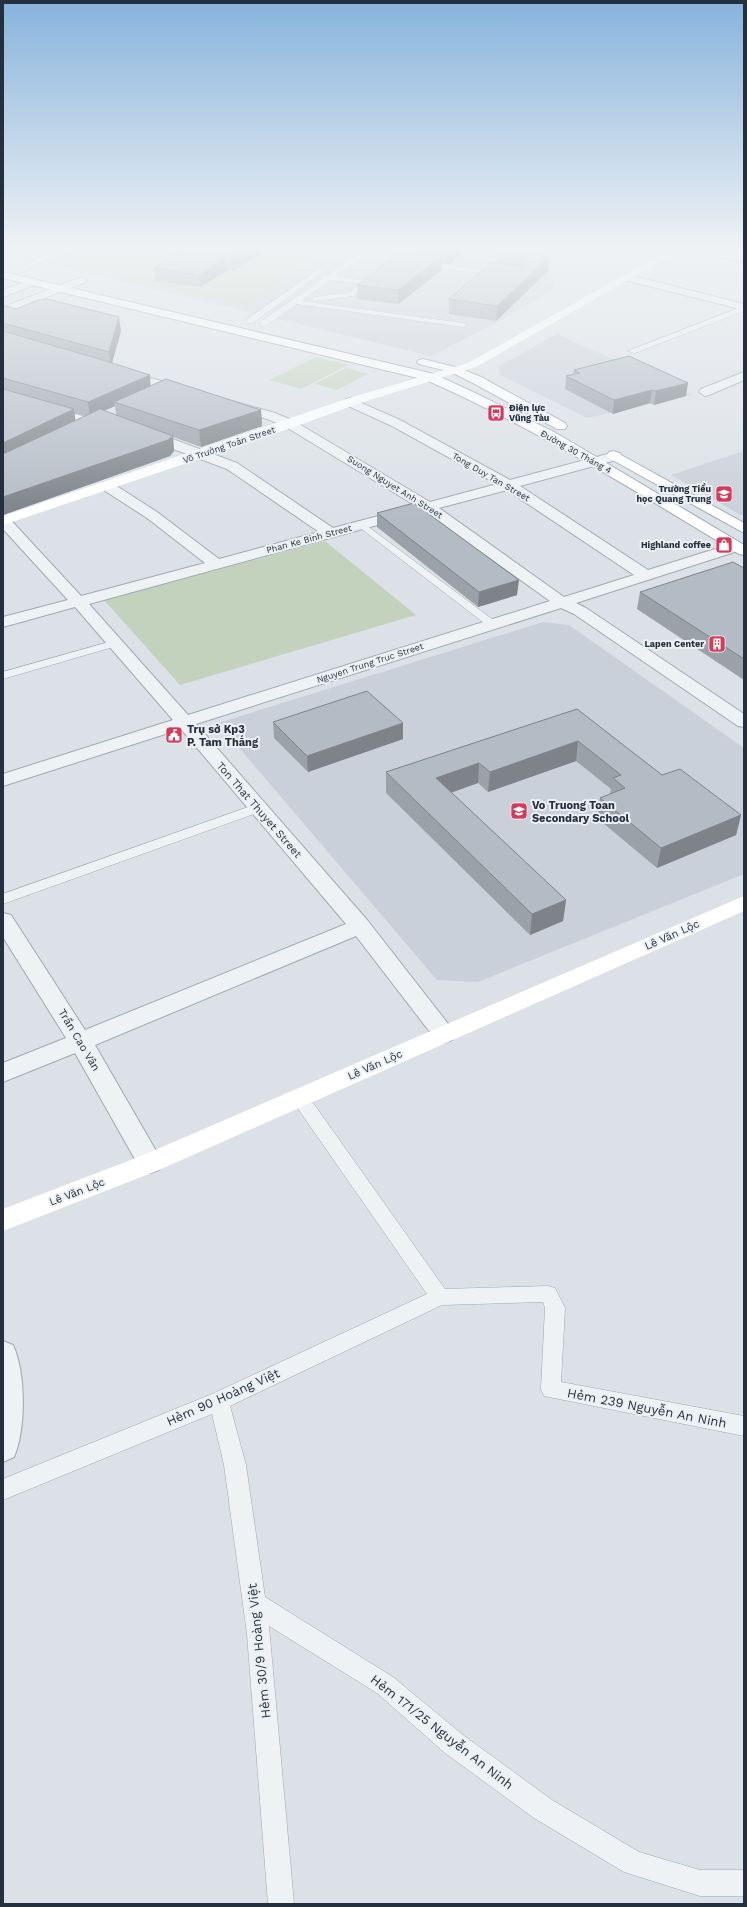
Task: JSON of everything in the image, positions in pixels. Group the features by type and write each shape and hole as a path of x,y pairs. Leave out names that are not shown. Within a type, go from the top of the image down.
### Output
{"main road":[{"name":"Đường 30 Tháng 4","path":"270,339 430,377 465,392 599,455 740,549"},
{"name":"Võ Trường Toản Street","path":"4,520 290,424 350,402 472,365 519,339"},
{"name":"Đường 30 Tháng 4","path":"409,359 455,370 477,380 574,433"},
{"name":"Đường 30 Tháng 4","path":"616,456 744,529"},
{"name":"Lê Văn Lộc","path":"3,1220 150,1163 744,903"}],"street":[{"path":"111,372 199,396"},
{"path":"705,392 744,376"},
{"path":"150,397 170,388"},
{"path":"3,397 96,421 78,430"},
{"name":"Suong Nguyet Anh Street","path":"220,402 271,416 290,424 428,507 562,602 580,611 744,722"},
{"name":"Tong Duy Tan Street","path":"350,402 396,423 509,485 646,576"},
{"path":"3,412 22,403"},
{"path":"130,428 232,466 331,533"},
{"name":"Phan Ke Binh Street","path":"3,622 509,485 599,455 616,456"},
{"path":"107,486 152,515 216,564"},
{"name":"Ton That Thuyet Street","path":"4,520 116,643 360,926 444,1034"},
{"name":"Nguyen Trung Truc Street","path":"3,780 562,602 740,549"},
{"name":"Trần Cao Vân","path":"3,920 81,1042 150,1163"},
{"path":"3,1073 360,926"},
{"path":"3,1354 8,1382 7,1421 3,1447"}],"lane":[{"path":"632,350 661,339"},
{"path":"362,525 492,624"},
{"path":"3,676 116,643"},
{"path":"3,899 257,808"},
{"path":"300,1098 440,1297"},
{"name":"Hẻm 239 Nguyễn An Ninh","path":"440,1297 548,1294 555,1308 551,1390 744,1426"},
{"name":"Hẻm 90 Hoàng Việt","path":"3,1490 219,1401 440,1297"},
{"name":"Hẻm 30/9 Hoàng Việt","path":"219,1401 235,1466 260,1634 280,1904"},
{"name":"Hẻm 171/25 Nguyễn An Ninh","path":"255,1604 385,1685 454,1744 543,1809 633,1863 700,1883 744,1883"}],"shaded area":[{"path":"361,339 465,339 431,356"},
{"path":"548,339 568,339 692,395 587,418 500,375 499,366"},
{"name":"Trường Tiểu học Quang Trung","path":"744,451 744,514 741,515 671,475"},
{"name":"Vo Truong Toan Secondary School","path":"543,622 569,625 744,748 744,874 478,982 437,980 218,723"}],"green space":[{"path":"316,357 348,365 301,389 269,380"},
{"path":"346,368 368,374 337,390 315,384"},
{"path":"325,541 416,615 180,685 104,600"}],"building":[{"path":"3,339 30,339 150,375 88,402 3,378"},
{"path":"61,339 113,339 109,352"},
{"path":"629,356 688,383 656,391 652,390 614,400 566,376 580,373 574,370"},
{"path":"166,379 261,410 199,430 114,402"},
{"path":"3,389 74,409 3,443"},
{"path":"100,409 173,436 168,440 3,497 3,454"},
{"path":"414,503 519,580 479,592 377,513"},
{"name":"Lapen Center","path":"733,562 744,568 744,659 640,592"},
{"path":"367,691 403,723 307,756 273,722"},
{"path":"577,709 662,775 680,769 741,815 661,848 600,798 625,788 613,778 621,775 578,741 490,772 479,763 436,778 566,900 532,914 386,772"}],"place":[{"name":"Điện lực Vũng Tàu","path":"496,413"},
{"name":"Trường Tiểu học Quang Trung","path":"724,494"},
{"name":"Highland coffee","path":"724,545"},
{"name":"Lapen Center","path":"717,644"},
{"name":"Trụ sở Kp3 P. Tam Thắng","path":"174,735"},
{"name":"Vo Truong Toan Secondary School","path":"519,811"}]}
